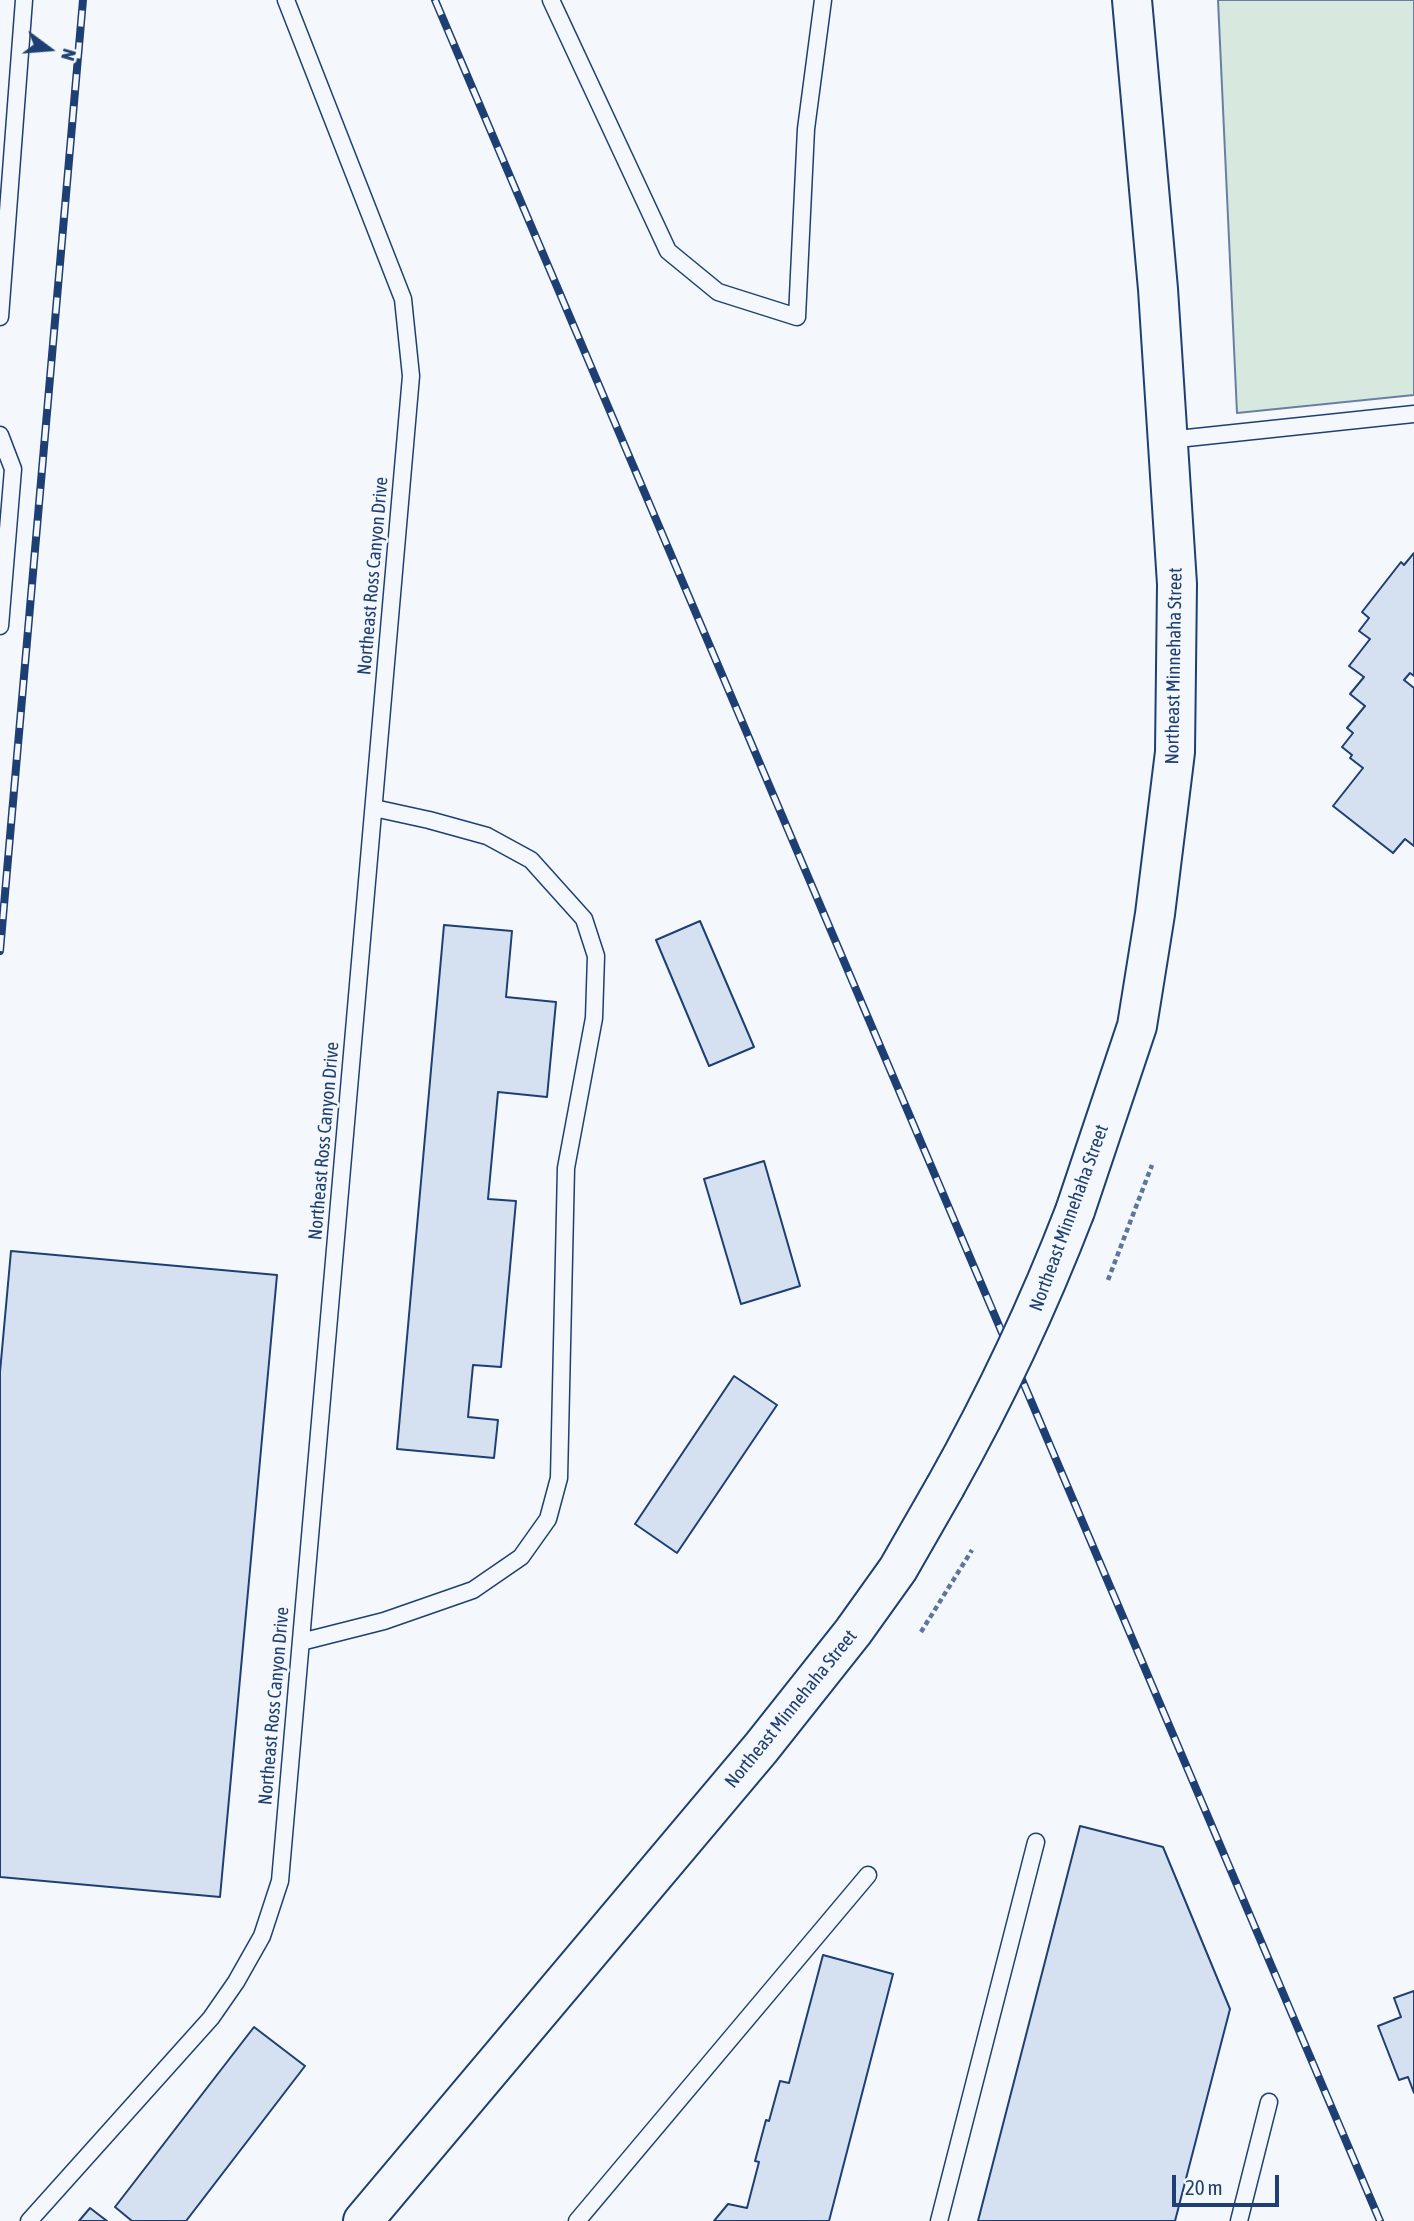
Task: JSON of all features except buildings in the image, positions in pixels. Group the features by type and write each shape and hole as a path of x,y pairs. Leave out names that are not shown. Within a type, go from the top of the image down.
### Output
{"main road":[{"name":"Northeast Minnehaha Street","path":"363,2221 761,1748 853,1632 898,1569 1008,1370 1075,1211 1137,1026 1155,914 1173,765 1177,584 1158,289 1132,0"}],"lane":[{"path":"0,317 24,0"},
{"name":"Northeast Ross Canyon Drive","path":"29,2221 211,2018 236,1982 262,1936 280,1881 411,376 403,299 286,0"},
{"path":"551,0 667,251 718,292 797,317 806,129 823,0"},
{"path":"1168,440 1414,414"},
{"path":"0,435 13,469 0,626"},
{"path":"301,1642 384,1621 473,1590 522,1558 548,1518 559,1478 566,1168 594,1018 596,957 584,919 531,860 487,836 374,808"},
{"path":"939,2221 1036,1842"},
{"path":"577,2221 868,1875"},
{"path":"1238,2221 1269,2102"}],"path":[{"path":"1108,1280 1152,1164"},
{"path":"921,1632 972,1550"}],"shaded area":[{"path":"1218,0 1414,0 1414,395 1237,413"}],"railway":[{"path":"0,951 83,0"},
{"path":"435,0 1380,2221"}]}
